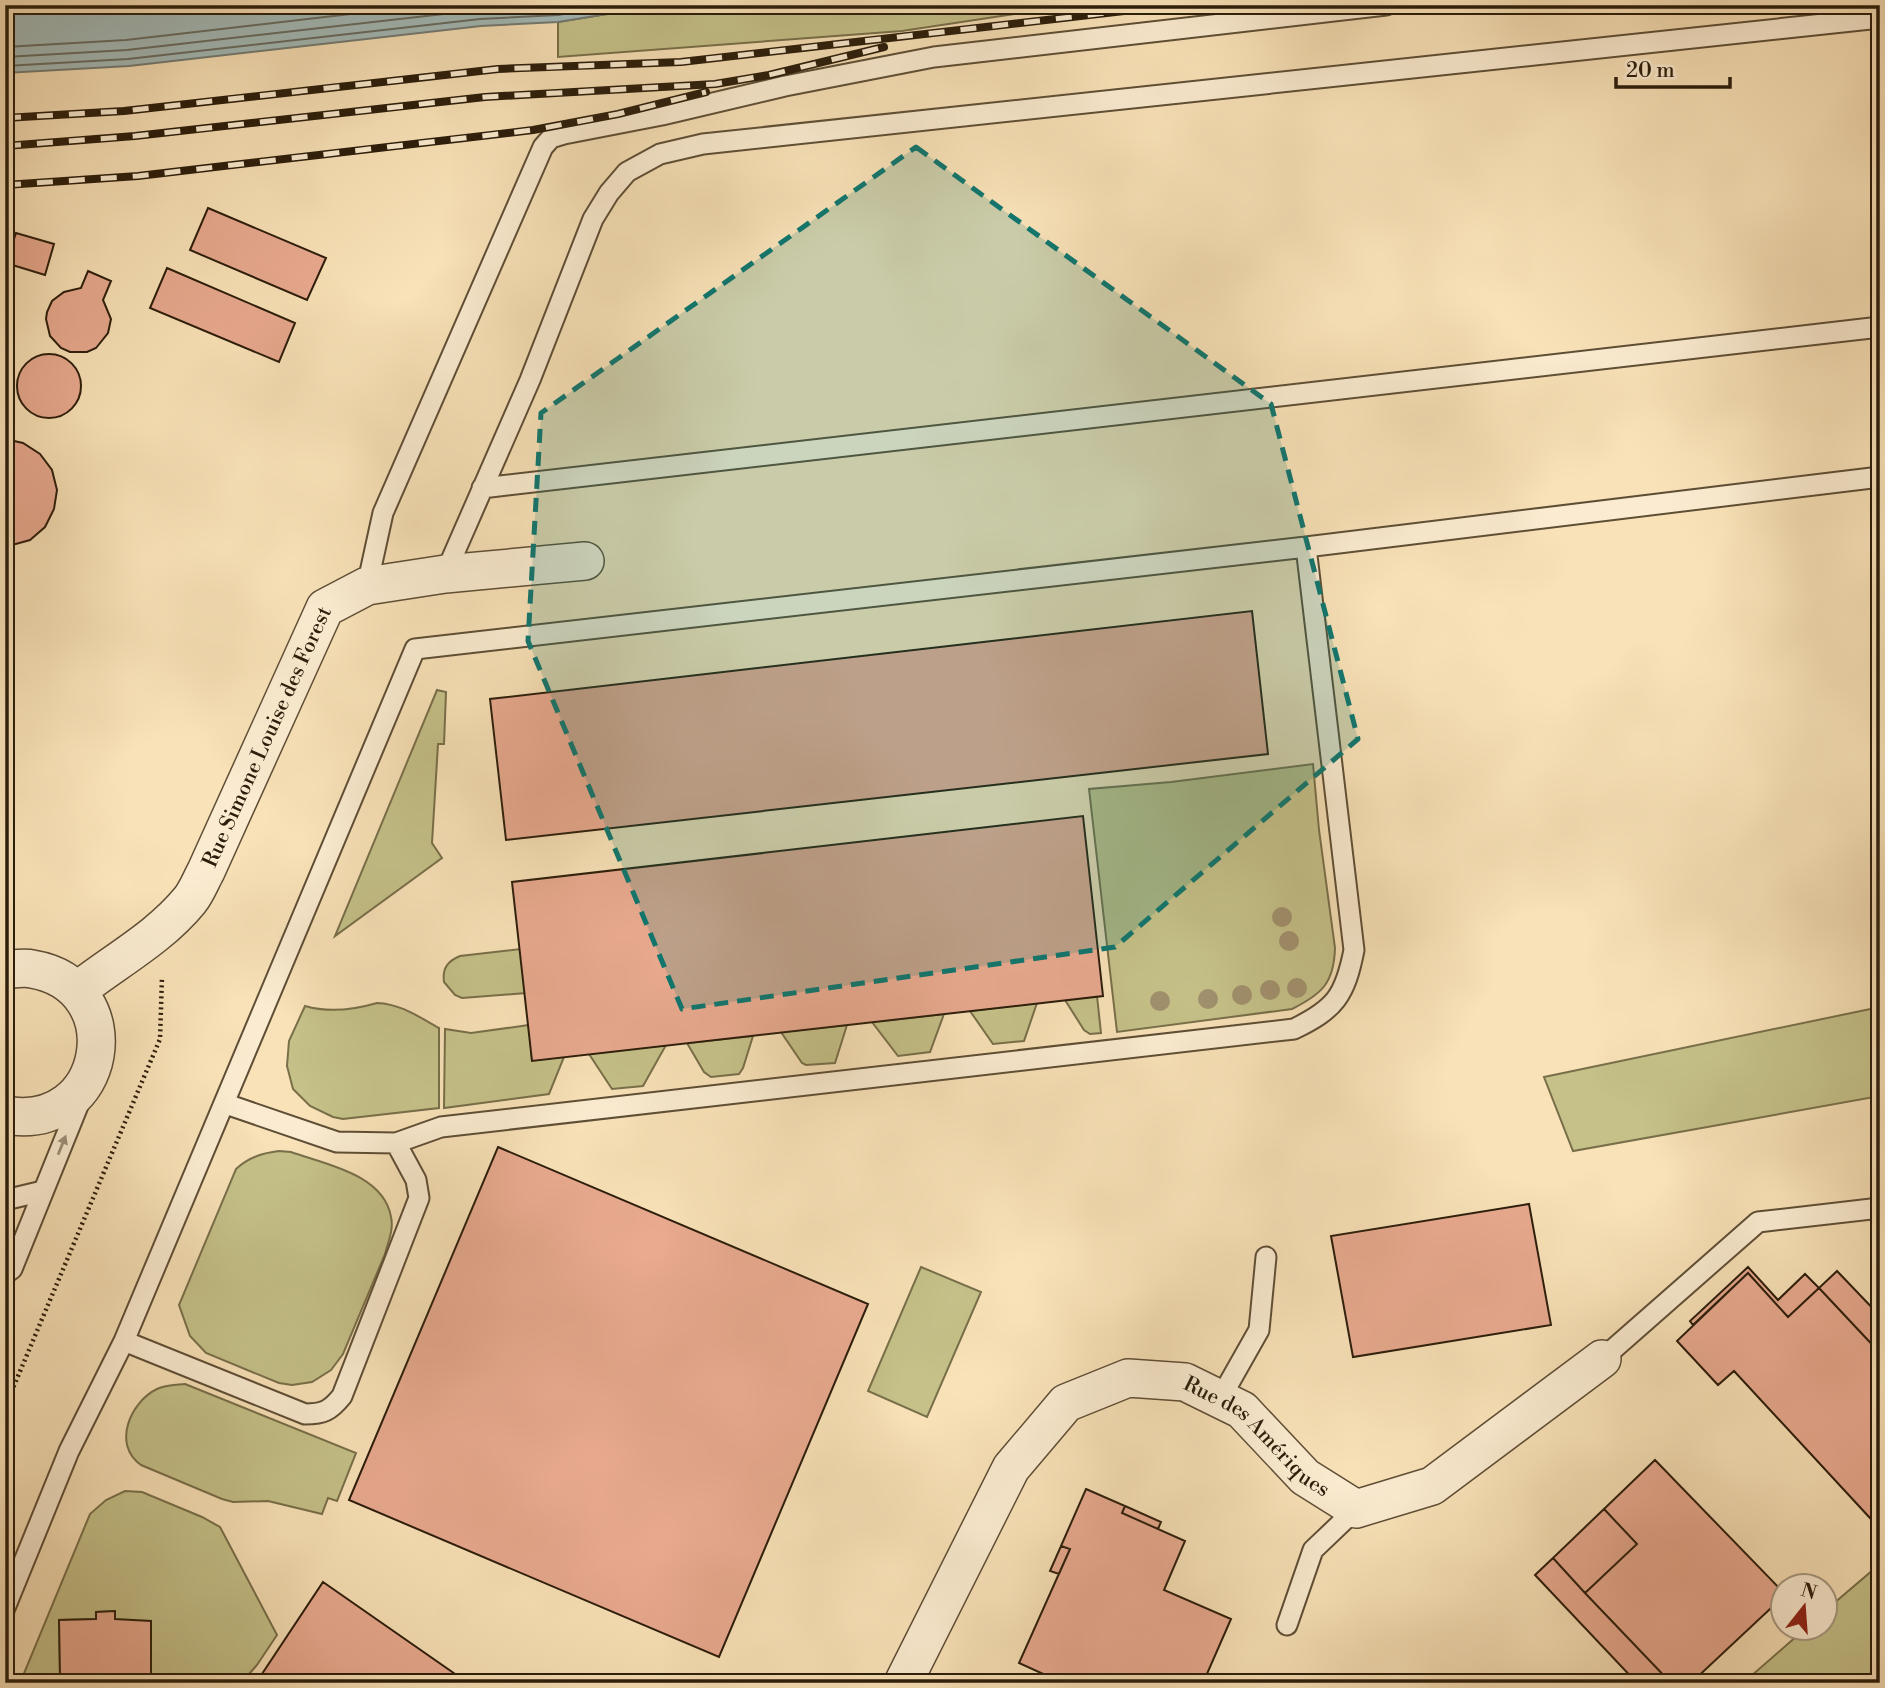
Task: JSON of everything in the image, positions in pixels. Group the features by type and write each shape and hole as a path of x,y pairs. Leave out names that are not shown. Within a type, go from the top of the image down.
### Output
{"street":[{"name":"Rue Simone Louise des Forest","path":"77,991 113,963 142,946 191,899 325,608 367,586 445,574 585,561"},
{"path":"5,970 30,968 55,976 77,991 92,1013 98,1035 96,1058 88,1080 73,1099 54,1111 31,1118 5,1115"},
{"name":"Rue des Amériques","path":"903,1683 1011,1468 1066,1403 1128,1378 1185,1382 1242,1410 1305,1477 1356,1509 1432,1486 1602,1359"}],"lane":[{"path":"367,586 383,513 543,147 551,138 662,116 785,86 934,57 1386,5"},
{"path":"445,574 530,380 593,219 609,193 627,172 660,154 716,142 1880,18"},
{"path":"482,488 1880,327"},
{"path":"5,1608 69,1451 124,1342 226,1104 415,649 1306,547 1880,477"},
{"path":"226,1104 337,1142 396,1143 441,1127 1293,1029 1320,1016 1338,999 1349,976 1354,950 1306,547"},
{"path":"5,1274 12,1269 88,1080"},
{"path":"124,1342 305,1414 321,1414 332,1408 342,1396 419,1198 416,1180 396,1143"},
{"path":"5,1200 43,1191"},
{"path":"1602,1359 1758,1222 1880,1208"},
{"path":"1220,1399 1259,1330 1266,1257"},
{"path":"1286,1625 1313,1550 1356,1509"}],"path":[{"path":"5,1407 160,1039 163,971 142,946"}],"highlighted area":[{"path":"916,147 1271,404 1358,739 1115,947 682,1009 528,641 541,413"}],"shaded area":[{"path":"682,5 1067,6 902,31 558,57 558,22 644,8"},
{"path":"437,690 446,692 444,744 438,744 432,843 442,858 335,936"},
{"path":"1313,764 1335,948 1332,970 1324,986 1311,998 1292,1009 1117,1032 1089,789 1171,782"},
{"path":"521,949 526,993 462,998 455,995 444,982 447,966 460,956"},
{"path":"1097,996 1101,1033 1090,1034 1084,1030 1065,1000"},
{"path":"377,1003 402,1008 439,1028 439,1108 343,1119 310,1106 293,1089 287,1066 289,1041 305,1006 341,1010"},
{"path":"1037,1003 1024,1041 993,1044 970,1011"},
{"path":"1880,1007 1880,1096 1573,1151 1544,1077"},
{"path":"944,1014 930,1052 898,1056 872,1022"},
{"path":"529,1025 532,1060 564,1057 549,1094 444,1108 445,1029 471,1033"},
{"path":"847,1025 835,1063 802,1063 781,1032"},
{"path":"753,1036 739,1074 711,1077 704,1072 687,1043"},
{"path":"666,1045 643,1086 612,1089 589,1054"},
{"path":"279,1151 291,1152 335,1167 365,1181 377,1190 386,1202 392,1222 385,1254 343,1354 331,1370 312,1382 292,1385 279,1383 206,1353 190,1336 179,1305 236,1169 256,1156"},
{"path":"921,1267 981,1292 927,1417 868,1391"},
{"path":"185,1384 356,1453 337,1501 328,1498 322,1514 268,1501 233,1502 141,1465 132,1457 127,1447 126,1436 132,1413 147,1395 157,1389"},
{"path":"125,1491 142,1492 220,1527 277,1635 241,1683 151,1683 115,1619 115,1611 97,1612 96,1619 59,1620 60,1676 54,1683 20,1683 90,1514 106,1500"},
{"path":"1880,1564 1880,1683 1743,1683 1790,1642 1840,1642 1840,1598"}],"water":[{"path":"5,5 681,5 558,22 481,26 129,66 5,73"}],"building":[{"path":"208,208 326,258 307,300 190,250"},
{"path":"16,233 54,244 45,275 6,263"},
{"path":"167,268 295,323 279,362 150,308"},
{"path":"88,271 111,281 103,300 111,319 108,333 96,348 87,352 70,352 61,348 50,336 47,312 52,301 64,292 81,288"},
{"path":"49,354 72,363 81,386 72,409 49,418 26,409 17,386 26,363"},
{"path":"5,439 23,443 40,454 52,470 57,490 54,509 45,527 30,540 5,547"},
{"path":"1252,611 1268,754 506,840 490,699"},
{"path":"1083,816 1103,996 532,1061 512,882"},
{"path":"498,1147 868,1304 719,1657 349,1500"},
{"path":"1529,1204 1551,1325 1353,1357 1331,1236"},
{"path":"1748,1267 1778,1300 1805,1274 1819,1288 1788,1317 1748,1273 1693,1325 1690,1321"},
{"path":"1837,1271 1880,1316 1880,1353 1819,1288"},
{"path":"1748,1273 1788,1317 1819,1288 1880,1353 1880,1509 1870,1518 1734,1371 1718,1385 1677,1341"},
{"path":"1655,1460 1770,1579 1770,1609 1691,1683 1671,1683 1585,1593 1637,1544 1604,1509"},
{"path":"1086,1489 1125,1506 1122,1513 1185,1541 1164,1590 1231,1619 1203,1683 1063,1683 1019,1663 1070,1549 1061,1546"},
{"path":"1125,1506 1161,1522 1158,1529 1122,1513"},
{"path":"1604,1509 1637,1544 1585,1593 1553,1558"},
{"path":"1061,1546 1070,1549 1059,1574 1050,1571"},
{"path":"1553,1558 1671,1683 1637,1683 1535,1575"},
{"path":"323,1582 468,1683 256,1683"},
{"path":"115,1611 115,1619 151,1621 151,1683 54,1683 60,1676 59,1620 96,1619 96,1612"}],"railway":[{"path":"5,118 124,111 498,69 681,62 1176,5"},
{"path":"5,146 135,136 485,97 715,84 769,75 884,47"},
{"path":"5,185 138,176 533,130 618,114 706,92"}]}
